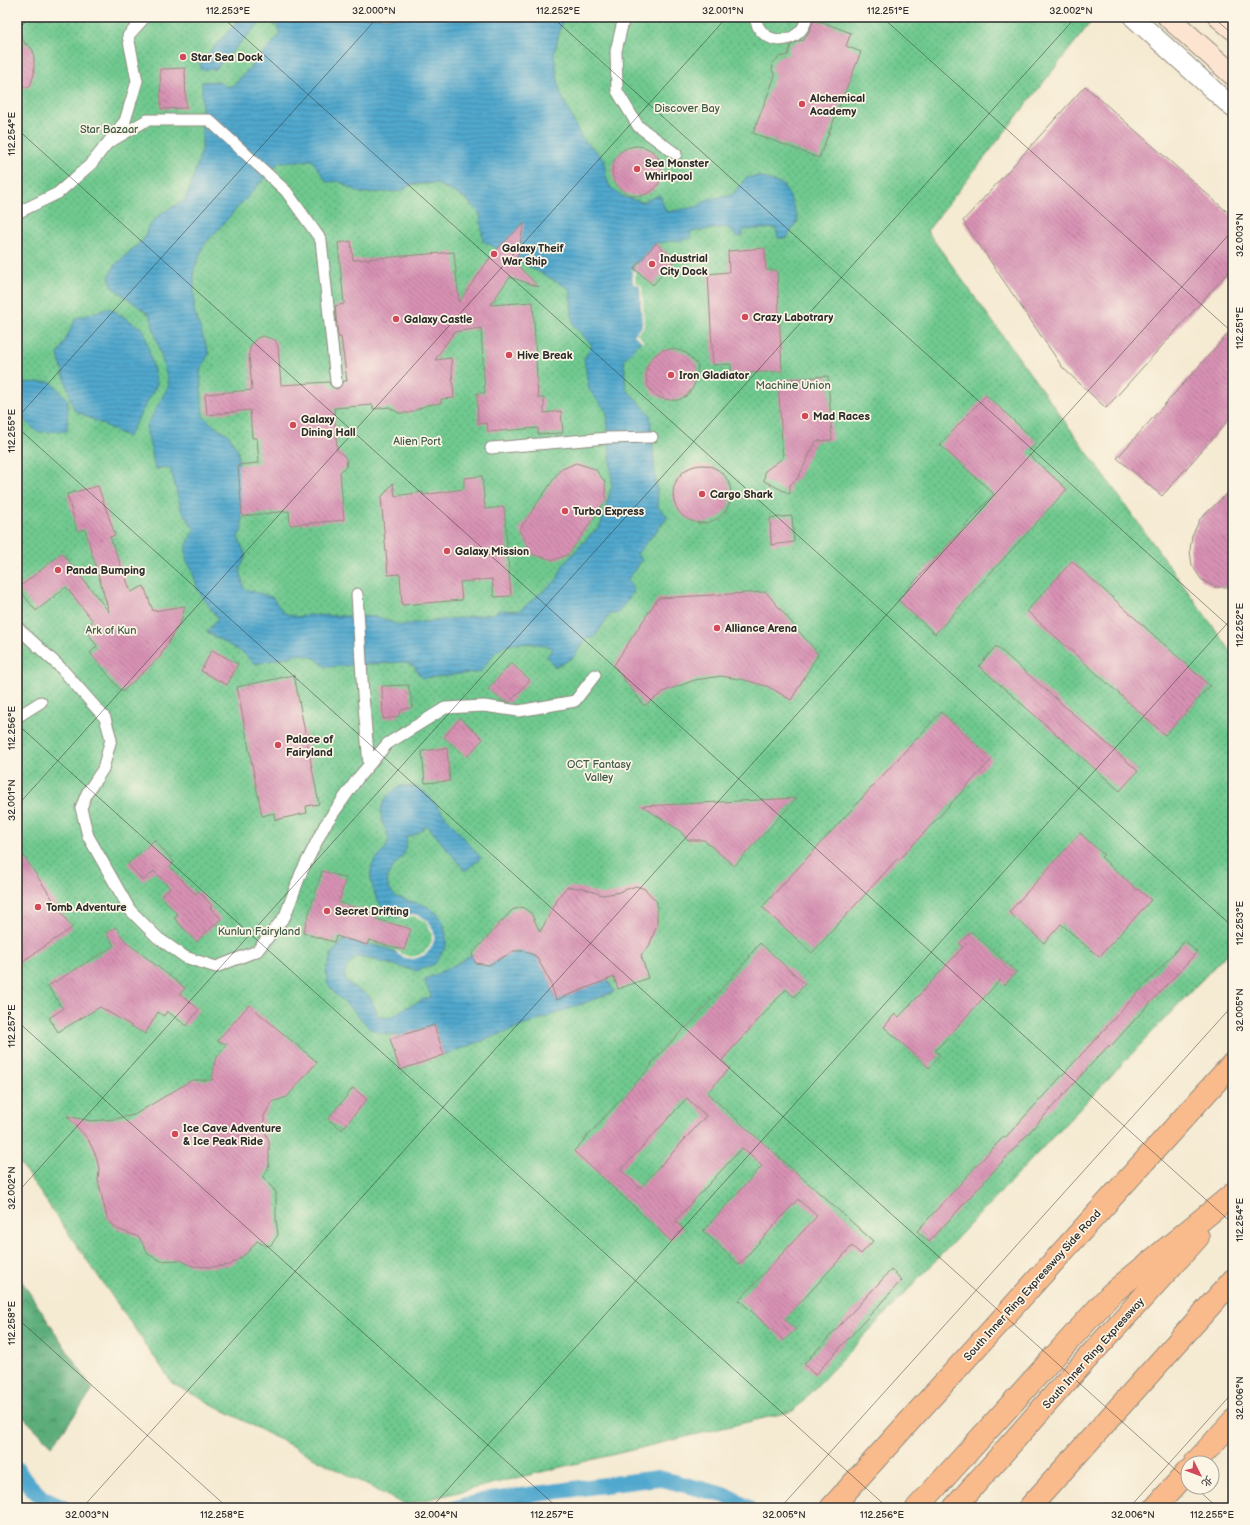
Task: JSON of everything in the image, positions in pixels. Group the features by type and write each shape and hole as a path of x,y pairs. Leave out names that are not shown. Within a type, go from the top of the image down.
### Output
{"main road":[{"path":"1168,17 1233,75"},
{"path":"1219,17 1233,29"},
{"name":"South Inner Ring Expressway Side Road","path":"831,1508 1233,1063"},
{"path":"922,1503 1111,1294 1233,1194"},
{"name":"South Inner Ring Expressway","path":"954,1508 1062,1386 1233,1199"},
{"path":"1029,1508 1233,1280"},
{"path":"1202,1455 1233,1421"},
{"path":"1155,1508 1180,1480"}],"street":[{"path":"17,213 58,193 91,164 125,121 137,81 128,36 145,17"},
{"path":"624,17 616,51 617,91 638,126 676,154"},
{"path":"755,17 758,27 763,34 770,38 786,40 794,37 801,31 806,23 807,17"},
{"path":"1133,17 1233,108"},
{"path":"108,143 147,120 209,120 286,190 321,240 336,382"},
{"path":"491,448 608,438 652,437"},
{"path":"358,594 363,695 369,765"},
{"path":"17,627 61,668 105,718 111,739 103,769 87,793 81,808 88,836 130,910 158,938 185,957 216,967 257,951 285,916 301,873 325,825 358,778 387,744 445,708 484,706 519,710 575,701 595,675"},
{"path":"17,717 41,702"}],"green space":[{"name":"OCT Fantasy Valley","path":"17,17 1094,18 927,231 1233,654 1233,947 793,1411 405,1505 173,1384 17,1159"},
{"path":"17,1274 93,1390 52,1446 17,1411"}],"water":[{"path":"241,17 563,17 554,55 560,92 581,137 605,160 605,173 610,187 624,197 642,202 660,195 666,212 697,207 708,199 732,195 746,178 759,176 783,185 790,197 798,220 787,238 778,238 776,228 743,230 742,236 737,237 728,227 690,232 691,239 656,243 638,263 633,265 633,283 640,286 642,326 635,335 641,341 624,360 626,389 650,414 658,507 668,517 637,554 642,560 628,579 634,591 618,613 610,614 594,638 587,638 573,658 555,667 547,656 553,648 525,643 509,645 498,650 480,672 422,678 414,666 404,662 326,667 315,658 301,654 255,664 243,653 207,632 218,619 198,590 192,570 186,559 186,547 194,530 181,509 171,470 166,467 155,469 146,427 169,385 150,315 112,287 109,276 116,264 145,238 147,229 157,217 184,201 189,191 202,149 202,82 219,81 226,86 234,85 280,33 277,26 269,20 261,21 216,69 201,70 200,63","holes":["312,160 327,182 338,181 361,193 402,191 410,185 435,183 465,198 480,214 483,241 570,289 573,325 592,345 584,359 589,390 607,412 612,485 600,527 594,531 563,565 557,580 519,611 500,610 492,614 399,625 378,617 307,615 297,617 284,613 272,597 244,589 240,569 246,556 238,537 242,530 238,451 228,434 214,426 203,416 200,370 209,354 194,310 194,269 204,245 279,162"]},
{"path":"110,308 144,330 157,384 128,437 74,410 58,355 76,318"},
{"path":"51,382 68,400 67,431 37,432 17,413 18,383"},
{"path":"400,786 414,786 425,792 481,858 465,871 427,825 413,836 406,837 407,844 404,854 388,876 388,888 396,897 427,906 438,914 443,922 446,934 446,946 435,964 417,971 358,956 350,963 345,972 346,980 355,988 369,996 378,1016 386,1018 394,1016 401,1010 431,996 424,980 459,963 472,954 489,965 514,951 524,951 536,956 550,981 556,1000 608,979 614,992 444,1055 434,1025 401,1036 380,1033 370,1029 354,1011 335,994 328,984 326,971 332,953 345,939 367,945 382,947 410,958 423,955 429,949 432,940 432,931 428,923 421,917 411,915 399,918 388,913 380,904 372,885 372,866 388,843 388,835 381,817 382,806 387,797"}],"pier":[{"path":"632,269 635,272 635,282 642,286 644,326 637,334 643,342 634,335 642,326 640,286 633,283"},
{"path":"413,914 427,920 434,933 434,940 431,948 426,954 413,959 399,955 394,949 406,956 413,957 419,955 425,952 429,947 432,940 432,933 425,921 419,918 413,916 397,919"}],"building":[{"name":"Alchemical Academy","path":"814,19 851,33 846,46 861,52 819,158 753,133 775,76 772,70 773,63 779,57 788,55 791,45 801,40 803,41 810,30"},
{"path":"17,28 26,45 28,44 33,50 34,74 30,87 17,88"},
{"name":"Star Sea Dock","path":"185,68 186,108 161,109 160,69"},
{"path":"1085,86 1233,217 1233,267 1106,408 1063,368 963,221"},
{"name":"Sea Monster Whirlpool","path":"637,146 646,148 655,153 660,162 662,171 660,180 655,189 646,194 637,196 628,194 619,189 614,180 612,171 614,162 619,153 628,148"},
{"path":"524,223 516,264 539,287 510,277 490,305 533,302 538,398 544,398 544,413 561,411 563,433 538,434 538,428 488,432 487,423 478,424 477,393 485,393 481,328 454,332 435,360 451,358 454,398 441,399 441,403 427,405 409,413 399,413 389,407 373,409 373,405 334,408 337,450 345,457 347,461 346,467 340,472 344,520 290,525 289,511 242,516 238,465 259,463 257,438 252,438 250,410 207,415 205,394 252,390 249,353 251,345 257,338 263,336 275,340 278,346 281,385 329,382 331,386 336,389 340,387 343,381 347,381 341,337 338,337 335,306 344,304 338,243 351,241 353,260 454,252 459,302 494,252"},
{"name":"Industrial City Dock","path":"656,243 675,260 653,285 634,268"},
{"name":"Crazy Labotrary","path":"765,248 766,270 777,270 782,371 731,374 731,364 713,365 708,274 729,272 728,251"},
{"path":"1233,328 1233,415 1162,496 1117,458"},
{"name":"Iron Gladiator","path":"670,349 686,353 698,365 696,381 692,389 686,396 678,400 661,398 653,393 648,386 646,377 646,369 650,360 662,350"},
{"name":"Mad Races","path":"828,376 832,440 816,441 798,478 790,485 790,494 764,481 765,471 783,458 778,380"},
{"path":"986,395 1037,442 1027,453 1067,489 935,634 898,600 994,494 940,445"},
{"name":"Turbo Express","path":"576,463 595,469 605,482 606,500 569,554 554,560 533,555 519,530 560,470"},
{"name":"Cargo Shark","path":"696,465 708,465 723,473 731,488 731,500 723,515 708,523 696,523 681,515 673,500 673,488 681,473"},
{"name":"Galaxy Mission","path":"482,476 485,509 504,507 511,596 494,597 492,579 460,582 462,600 402,605 400,574 388,575 381,498 393,483 395,496 423,492 423,495 464,489 464,478"},
{"path":"98,486 115,535 110,537 131,592 144,586 153,611 185,606 181,621 160,657 122,692 90,653 97,646 84,628 93,621 66,587 36,611 18,588 62,553 109,612 85,529 77,531 67,494"},
{"path":"1233,488 1233,587 1214,587 1201,579 1192,565 1190,550 1192,536 1200,519"},
{"path":"792,516 794,542 771,545 770,518"},
{"path":"1072,561 1210,686 1165,735 1027,611"},
{"name":"Alliance Arena","path":"766,592 818,654 791,700 769,687 745,680 721,676 695,680 665,691 644,706 614,665 658,598"},
{"path":"996,646 1138,771 1120,791 979,666"},
{"path":"212,650 238,664 227,685 201,671"},
{"path":"511,663 530,680 509,703 502,701 488,689"},
{"name":"Palace of Fairyland","path":"294,675 319,804 306,806 307,813 275,820 274,813 262,816 237,687"},
{"path":"408,685 413,707 402,710 397,717 383,719 382,686"},
{"path":"941,712 992,759 900,859 898,858 812,953 762,907"},
{"path":"460,718 483,739 467,757 444,737"},
{"path":"447,748 450,781 425,783 422,751"},
{"path":"797,798 734,866 704,840 688,840 679,830 642,806"},
{"path":"1080,833 1104,855 1101,857 1137,890 1138,889 1151,900 1099,957 1061,924 1044,943 1009,912"},
{"path":"154,840 174,862 170,867 195,894 199,891 212,906 210,908 221,919 196,942 174,918 178,915 161,896 170,888 154,871 143,881 128,864"},
{"name":"Tomb Adventure","path":"17,846 72,928 17,965"},
{"name":"Secret Drifting","path":"322,871 346,878 339,902 377,915 376,919 411,929 404,950 369,940 367,945 336,936 334,942 303,933"},
{"path":"636,886 645,889 657,902 657,925 649,946 641,955 648,978 618,989 614,977 556,1000 550,981 536,956 524,951 514,951 489,965 475,963 472,954 512,910 522,907 531,913 540,932 560,895 567,887 582,888 602,895 616,893"},
{"path":"116,927 125,941 185,988 180,994 199,1009 187,1026 167,1011 164,1016 158,1012 145,1034 100,1007 58,1032 49,1018 63,1009 48,986 114,946 106,933"},
{"path":"971,931 1016,972 1005,985 1000,980 935,1051 940,1055 929,1068 884,1027 895,1014 899,1017 963,947 959,944"},
{"path":"1185,941 1197,952 1110,1047 1109,1045 929,1242 917,1231 1004,1136 1005,1138"},
{"path":"760,943 805,984 794,997 786,989 722,1060 730,1068 707,1093 873,1241 861,1254 852,1246 785,1319 796,1329 784,1341 739,1300 817,1216 798,1199 739,1265 703,1231 762,1166 742,1148 675,1221 683,1228 671,1241 574,1151 652,1065 651,1064 685,1027 686,1028 750,957 749,956","holes":["687,1098 706,1116 640,1188 621,1170"]},
{"name":"Ice Cave Adventure & Ice Peak Ride","path":"249,1005 317,1062 287,1097 272,1102 264,1116 264,1130 269,1141 269,1166 263,1177 276,1192 276,1220 278,1235 271,1245 266,1246 257,1241 247,1253 230,1265 211,1267 192,1266 180,1260 161,1261 148,1254 139,1237 117,1229 107,1218 98,1180 99,1169 96,1156 88,1139 67,1116 91,1121 115,1119 134,1115 192,1080 212,1080 215,1060 227,1044 217,1041"},
{"path":"434,1025 444,1055 400,1070 390,1039"},
{"path":"353,1088 367,1099 342,1130 328,1119"},
{"path":"891,1270 902,1280 815,1375 804,1364"}],"waterway":[{"path":"17,1469 25,1481 42,1498 63,1508"},
{"path":"456,1508 483,1501 658,1478 728,1496 748,1508"}],"place":[{"name":"Star Sea Dock","path":"183,57"},
{"name":"Alchemical Academy","path":"802,104"},
{"name":"Sea Monster Whirlpool","path":"637,169"},
{"name":"Galaxy Theif War Ship","path":"494,254"},
{"name":"Industrial City Dock","path":"652,264"},
{"name":"Crazy Labotrary","path":"745,317"},
{"name":"Galaxy Castle","path":"396,319"},
{"name":"Hive Break","path":"509,355"},
{"name":"Iron Gladiator","path":"671,375"},
{"name":"Mad Races","path":"805,416"},
{"name":"Galaxy Dining Hall","path":"293,425"},
{"name":"Cargo Shark","path":"702,494"},
{"name":"Turbo Express","path":"565,511"},
{"name":"Galaxy Mission","path":"447,551"},
{"name":"Panda Bumping","path":"58,570"},
{"name":"Alliance Arena","path":"717,628"},
{"name":"Palace of Fairyland","path":"278,745"},
{"name":"Tomb Adventure","path":"38,907"},
{"name":"Secret Drifting","path":"327,911"},
{"name":"Ice Cave Adventure & Ice Peak Ride","path":"175,1134"}],"park label":[{"name":"Discover Bay","path":"687,108"},
{"name":"Star Bazaar","path":"109,129"},
{"name":"Machine Union","path":"793,385"},
{"name":"Alien Port","path":"417,441"},
{"name":"Ark of Kun","path":"111,630"},
{"name":"Kunlun Fairyland","path":"259,931"}]}
